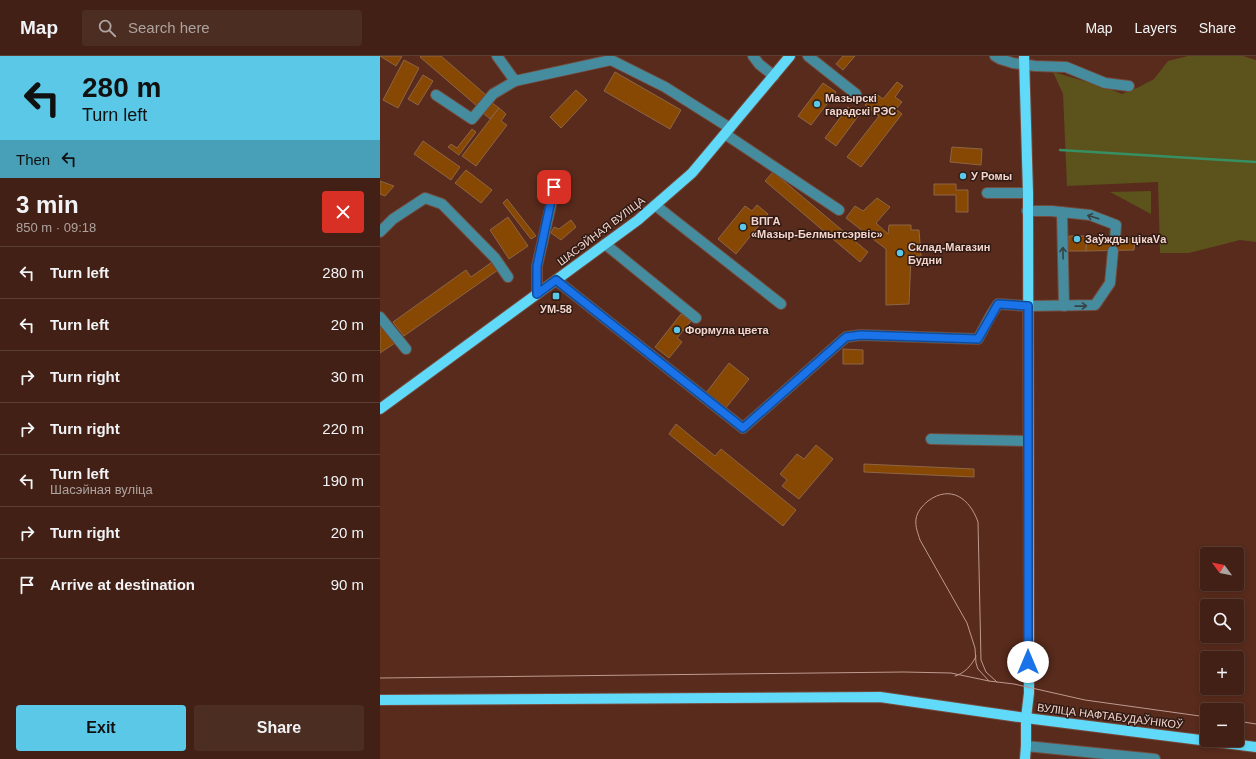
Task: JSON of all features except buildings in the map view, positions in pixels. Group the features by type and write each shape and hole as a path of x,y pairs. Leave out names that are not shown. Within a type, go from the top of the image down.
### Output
{"main road":[{"name":"ШАСЭЙНАЯ ВУЛІЦА","path":"380,409 605,244 655,205 692,173 790,56"},
{"path":"380,700 880,696 1026,718 1029,693 1028,194 1024,60"},
{"name":"ВУЛІЦА НАФТАБУДАЎНІКОЎ","path":"1025,759 1026,718 1256,747"}],"lane":[{"path":"497,56 515,81"},
{"path":"753,56 759,64 774,76"},
{"path":"808,56 856,94"},
{"path":"995,56 1013,63 1024,60 1035,66 1066,67 1105,83 1129,86"},
{"path":"436,95 472,119 493,94 515,81 611,60 665,88 839,210"},
{"path":"537,294 537,266 554,187"},
{"path":"987,193 1028,194"},
{"path":"380,232 393,219 425,198 442,204 495,258 508,277"},
{"path":"655,205 781,304"},
{"path":"1027,211 1062,212 1090,215 1116,225 1115,239"},
{"path":"1062,212 1064,306"},
{"path":"605,244 696,318"},
{"path":"556,280 743,428 846,337 861,335 978,339 998,304 1028,306 1095,305 1110,283 1113,251"},
{"path":"380,317 406,349"},
{"path":"931,439 1028,441"},
{"path":"1026,746 1154,759"}],"shaded area":[{"path":"1188,56 1243,56 1256,60 1256,242 1240,240 1189,253 1160,253 1158,182 1067,186 1063,94 1053,72 1105,87 1122,94 1154,79 1168,61"},
{"path":"1151,191 1151,214 1110,192"}],"waterway":[{"path":"1060,150 1256,162"}],"tram line":[{"path":"989,681 978,669 975,648 967,623 920,540 917,530 917,514 928,501 936,496 944,494 959,496 970,507 978,522 981,660 986,672 997,682"},
{"path":"955,676 968,668 976,656"},
{"path":"380,678 904,672 951,673 989,681 1014,684 1085,700 1200,716"},
{"path":"1244,722 1256,724"}],"place":[{"name":"Мазырскі гарадскі РЭС","path":"817,104"},
{"name":"У Ромы","path":"963,176"},
{"name":"ВПГА «Мазыр-Белмытсэрвіс»","path":"743,227"},
{"name":"Заўжды цікаVа","path":"1077,239"},
{"name":"Склад-Магазин Будни","path":"900,253"},
{"name":"УМ-58","path":"556,296"},
{"name":"Формула цвета","path":"677,330"}],"route":[{"path":"554,187 537,266 537,294 556,280 743,428 846,337 861,335 978,339 998,304 1028,306 1028,662"}]}
